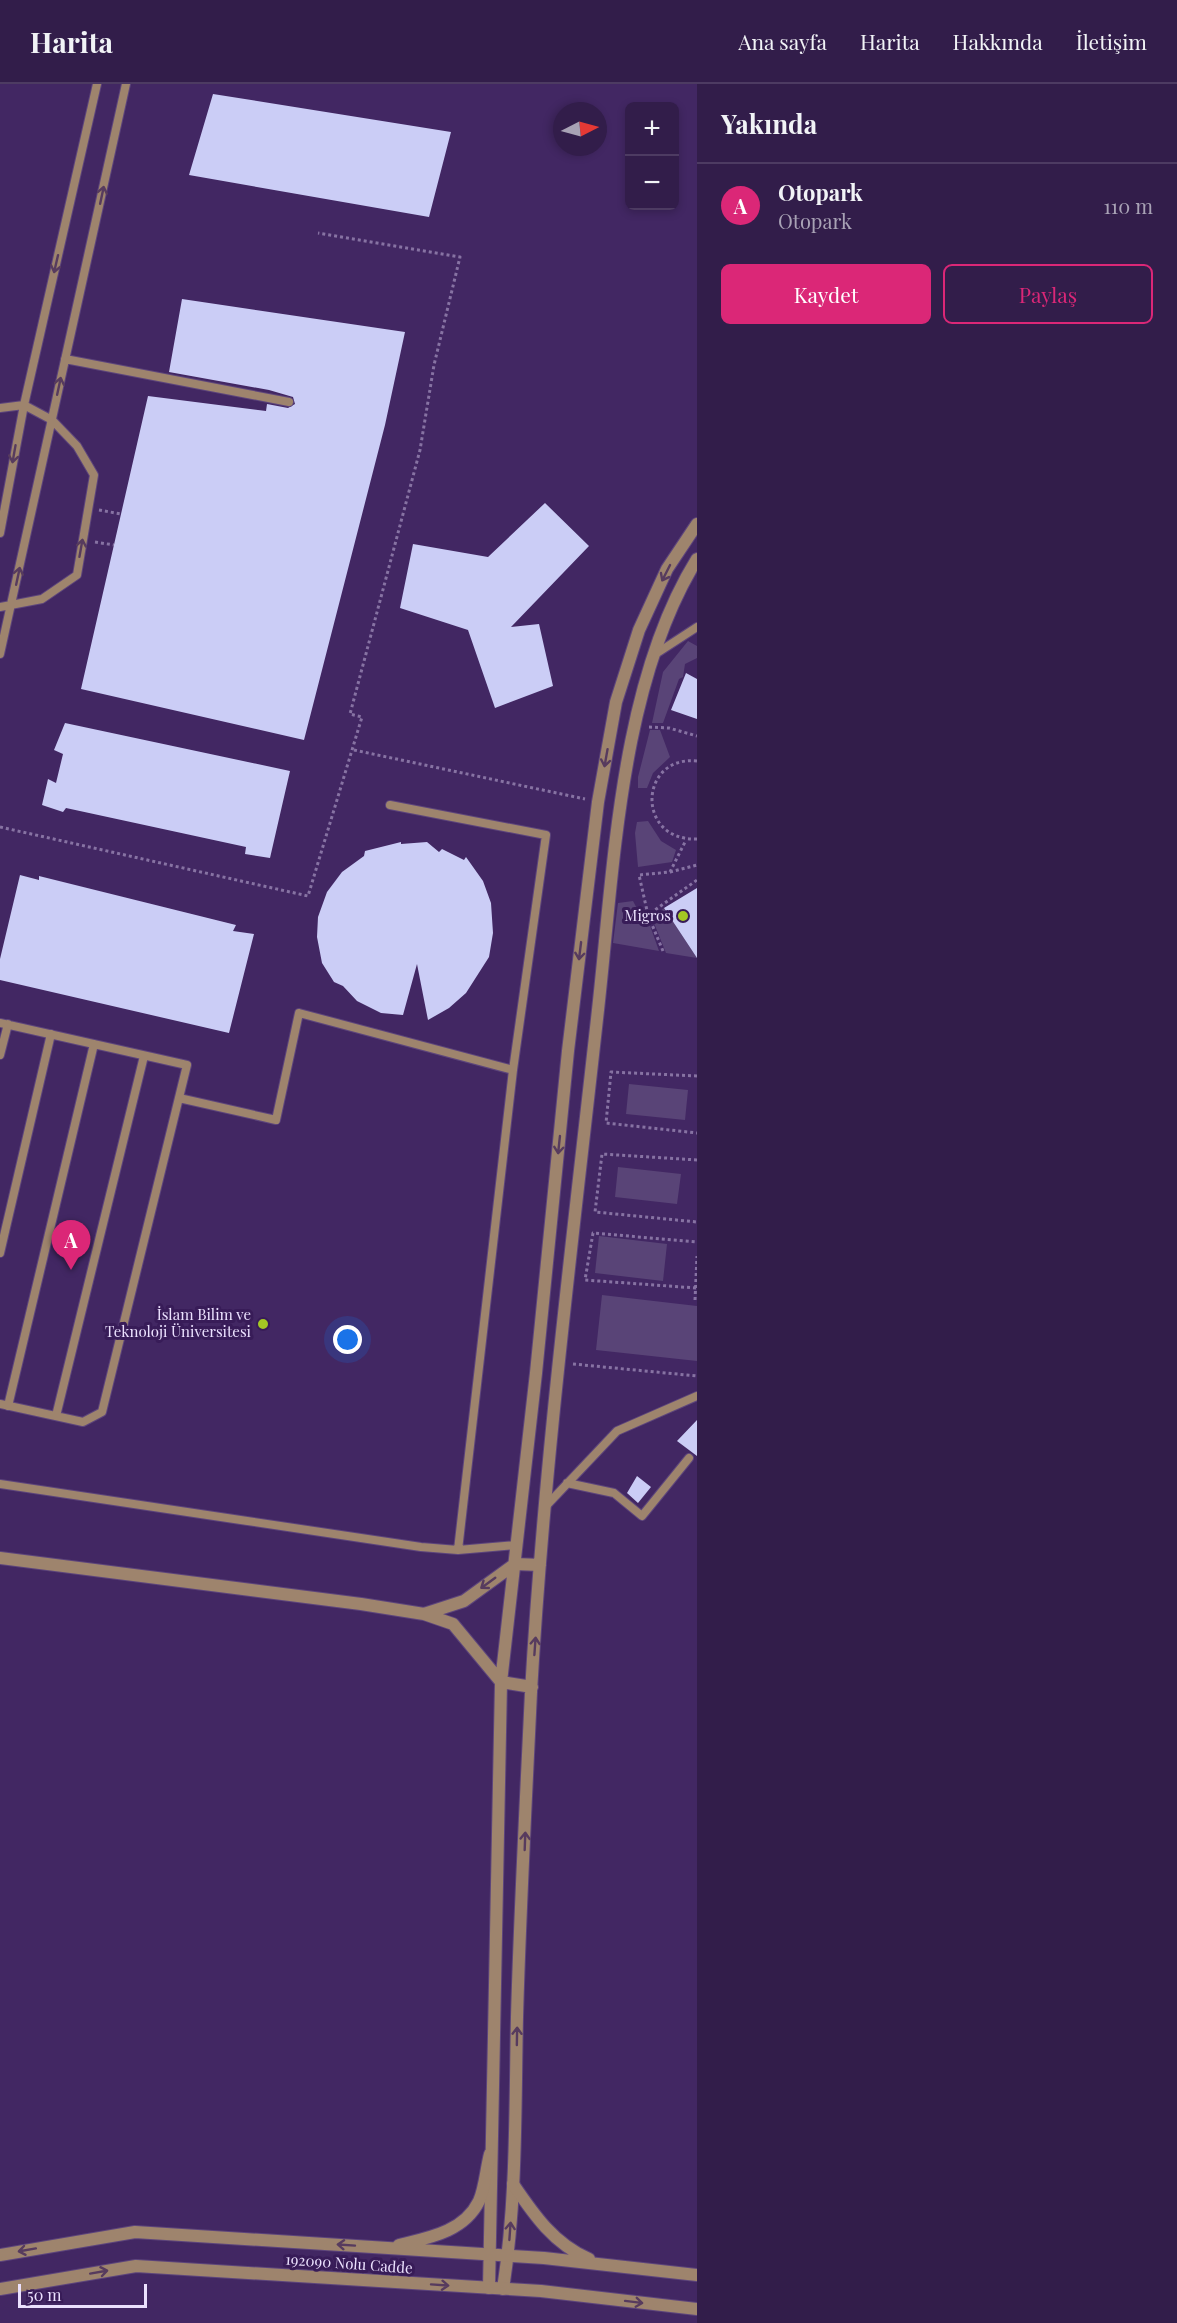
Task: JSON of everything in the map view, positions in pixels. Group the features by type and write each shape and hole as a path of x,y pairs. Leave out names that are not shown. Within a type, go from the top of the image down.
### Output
{"street":[{"path":"489,2288 501,1682 568,1051 598,802 616,702 639,630 667,570 697,524"},
{"path":"503,2289 508,2256 513,2184 517,2013 540,1565 618,837 635,726 654,656 671,609 697,559"},
{"path":"0,1558 423,1614 453,1624 501,1682 532,1687"},
{"path":"423,1614 464,1601 515,1564 540,1565"},
{"path":"387,2248 438,2235 452,2229 479,2201 490,2154"},
{"path":"513,2184 551,2234 572,2252 602,2264"},
{"name":"192090 Nolu Cadde","path":"0,2255 135,2232 489,2254 697,2275"},
{"name":"192090 Nolu Cadde","path":"0,2289 136,2266 503,2289 697,2309"}],"lane":[{"path":"0,533 24,405 97,84"},
{"path":"0,654 126,84"},
{"path":"65,359 289,402"},
{"path":"0,408 24,405 52,420 77,446 94,475 77,575 42,599 0,607"},
{"path":"654,656 697,627"},
{"path":"390,805 546,835 513,1070 458,1550"},
{"path":"179,1098 276,1120 299,1013 513,1070"},
{"path":"0,1055 4,1023 187,1065 102,1412 83,1422 4,1405 94,1044"},
{"path":"0,1253 51,1034"},
{"path":"56,1416 144,1056"},
{"path":"546,1506 617,1431 697,1396"},
{"path":"567,1484 614,1493 642,1516 689,1458"},
{"path":"0,1484 421,1547 458,1550 517,1545"}],"path":[{"path":"0,827 308,896 362,717 350,714 420,450 434,365 460,257 318,233"},
{"path":"88,508 121,514"},
{"path":"83,540 114,545"},
{"path":"635,726 669,728 697,736"},
{"path":"353,750 598,802"},
{"path":"697,761 676,763 665,770 656,780 652,792 652,806 663,828 673,836 686,840 697,839"},
{"path":"670,872 686,840"},
{"path":"663,951 648,915 639,875 670,872 697,865"},
{"path":"648,915 697,880"},
{"path":"697,1076 611,1072 606,1123 697,1133"},
{"path":"697,1160 602,1154 595,1212 697,1221"},
{"path":"696,1288 585,1280 593,1233 697,1242"},
{"path":"695,1300 697,1256"},
{"path":"560,1363 697,1376"}],"shaded area":[{"path":"688,641 697,646 697,658 685,664 683,677 679,679 663,723 652,723 663,672"},
{"path":"650,730 660,730 670,757 653,773 647,788 638,788 638,777"},
{"path":"648,821 661,841 676,850 672,862 638,867 635,833 637,822"},
{"path":"633,901 643,920 647,917 659,951 613,943 618,903"},
{"path":"664,908 697,958 666,953 652,918"},
{"path":"629,1084 688,1090 685,1120 626,1114"},
{"path":"618,1167 681,1174 677,1204 615,1197"},
{"path":"599,1236 667,1244 663,1281 595,1273"},
{"path":"602,1295 697,1306 697,1361 596,1350"}],"building":[{"path":"213,94 451,132 429,217 189,175"},
{"path":"182,299 405,332 385,425 304,740 81,689 148,396 266,411 267,404 288,408 295,404 293,397 269,390 169,372"},
{"path":"545,503 589,546 511,627 539,624 553,686 495,708 468,630 400,608 413,544 488,557"},
{"path":"686,673 697,679 697,719 671,710"},
{"path":"65,723 290,771 270,858 245,854 246,847 66,808 63,812 42,805 48,779 56,783 63,754 54,750"},
{"path":"401,842 401,844 427,842 439,852 442,849 464,860 466,857 483,881 491,903 493,933 489,957 466,993 449,1008 428,1020 417,964 403,1015 381,1013 357,1001 343,986 334,982 322,963 317,937 318,917 327,892 342,872 364,856 365,851"},
{"path":"20,875 39,880 39,876 236,925 233,931 254,934 229,1033 0,980 0,959"},
{"path":"697,888 697,958 664,908"},
{"path":"697,1420 697,1456 677,1441"},
{"path":"637,1476 651,1487 638,1503 627,1493"}],"place":[{"name":"Migros","path":"683,916"},
{"name":"Otopark","path":"71,1270"},
{"name":"İslam Bilim ve Teknoloji Üniversitesi","path":"263,1324"}]}
